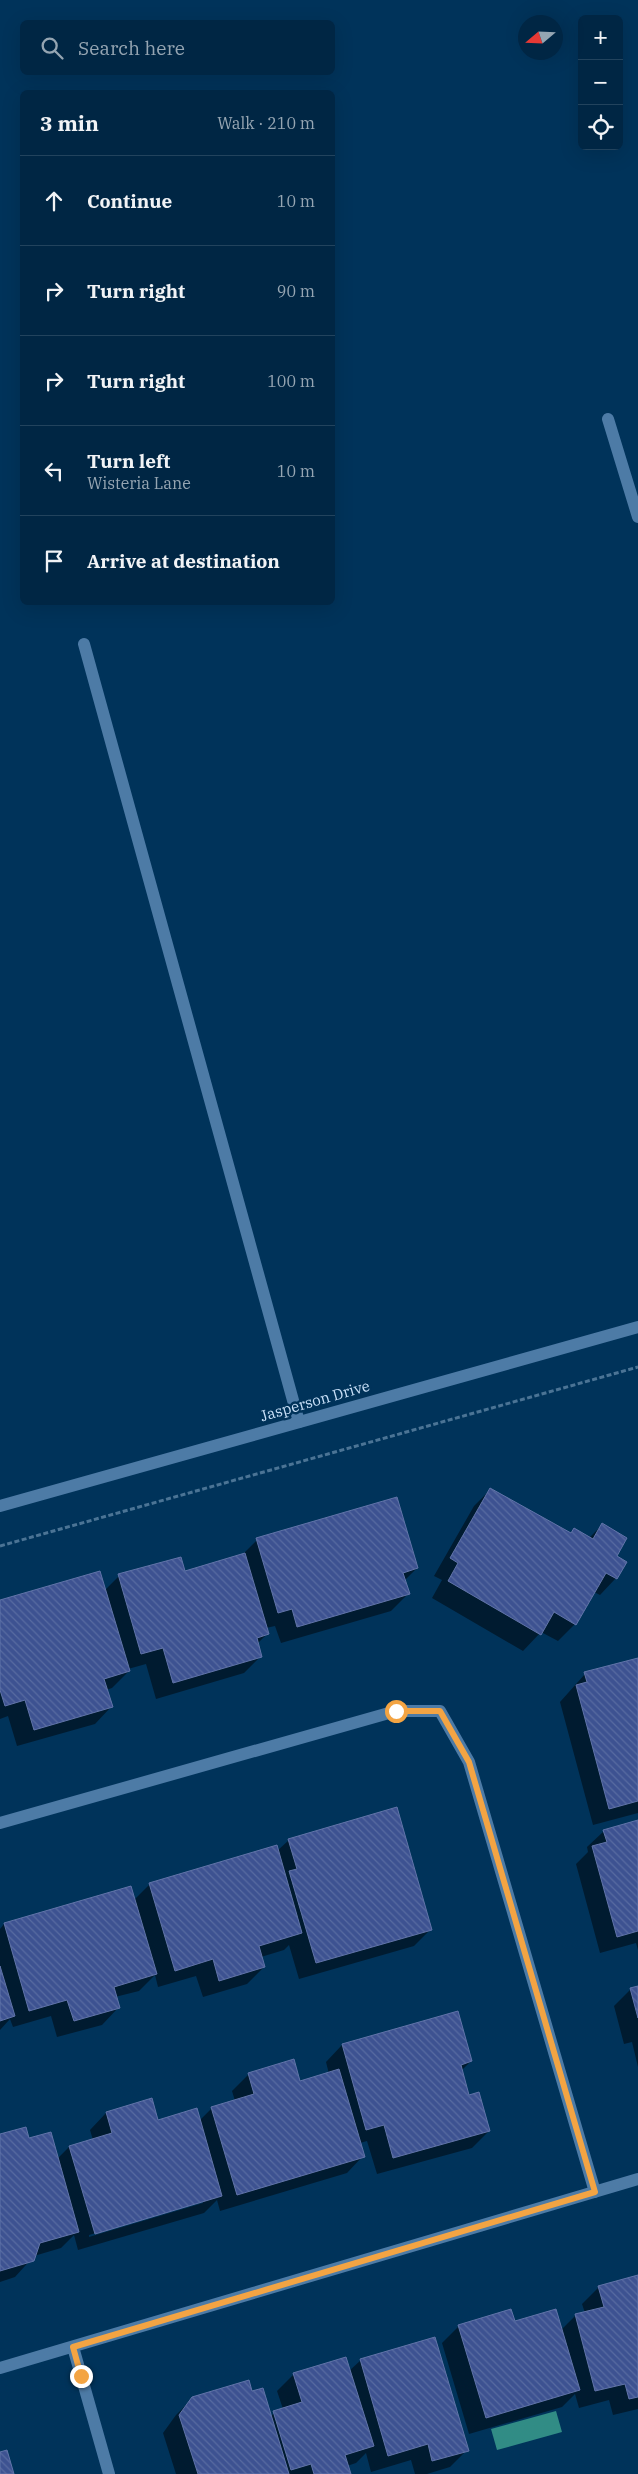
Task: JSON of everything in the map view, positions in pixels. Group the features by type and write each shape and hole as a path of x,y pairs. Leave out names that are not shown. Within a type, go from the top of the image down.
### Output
{"street":[{"path":"608,419 638,517"},
{"path":"84,644 299,1422"},
{"name":"Jasperson Drive","path":"0,1506 638,1327"},
{"path":"0,1823 396,1711 440,1711 469,1762 595,2192"},
{"path":"0,2368 638,2179"},
{"path":"73,2347 109,2474"}],"path":[{"path":"0,1546 638,1367"}],"shaded area":[{"path":"556,2411 562,2432 497,2450 491,2429"}],"building":[{"path":"490,1488 571,1533 574,1528 593,1539 602,1523 627,1538 617,1556 627,1562 617,1579 606,1573 576,1625 554,1612 541,1635 448,1581 458,1563 450,1558"},
{"path":"397,1497 418,1568 403,1573 410,1594 297,1627 292,1609 278,1613 256,1538"},
{"path":"245,1553 269,1634 257,1638 262,1657 173,1683 163,1648 141,1654 118,1574 181,1557 185,1571"},
{"path":"100,1571 130,1671 104,1679 113,1707 34,1730 25,1700 5,1706 0,1690 0,1600"},
{"path":"638,1658 638,1801 609,1809 576,1685 587,1682 584,1672"},
{"path":"397,1807 432,1930 316,1963 289,1871 297,1869 288,1839"},
{"path":"638,1820 638,1931 617,1937 592,1846 607,1842 603,1830"},
{"path":"277,1845 302,1933 259,1946 265,1967 219,1981 213,1959 175,1971 149,1883"},
{"path":"131,1886 157,1974 114,1987 120,2008 74,2021 67,2000 29,2011 4,1923"},
{"path":"0,1966 15,2016 0,2021"},
{"path":"638,1986 638,2018 630,1988"},
{"path":"458,2011 472,2061 461,2065 469,2095 479,2092 490,2131 393,2158 384,2125 366,2130 342,2044"},
{"path":"294,2059 300,2081 339,2069 365,2157 237,2195 211,2107 254,2094 248,2073"},
{"path":"152,2098 158,2120 197,2108 222,2196 95,2234 69,2146 112,2133 106,2112"},
{"path":"26,2127 29,2138 51,2132 79,2232 40,2243 34,2261 0,2271 0,2134"},
{"path":"638,2275 638,2397 629,2399 625,2384 595,2391 575,2314 604,2307 598,2286"},
{"path":"511,2309 515,2321 556,2309 580,2390 486,2418 458,2325"},
{"path":"435,2337 469,2451 432,2461 428,2444 388,2456 360,2359"},
{"path":"346,2357 374,2446 345,2455 351,2474 314,2474 311,2464 291,2470 273,2411 302,2402 293,2373"},
{"path":"249,2380 252,2391 263,2388 289,2474 198,2474 179,2415 192,2397"},
{"path":"7,2450 14,2474 0,2474 0,2452"}],"route":[{"path":"81,2376 73,2347 595,2192 469,1762 440,1711 396,1711"}]}
